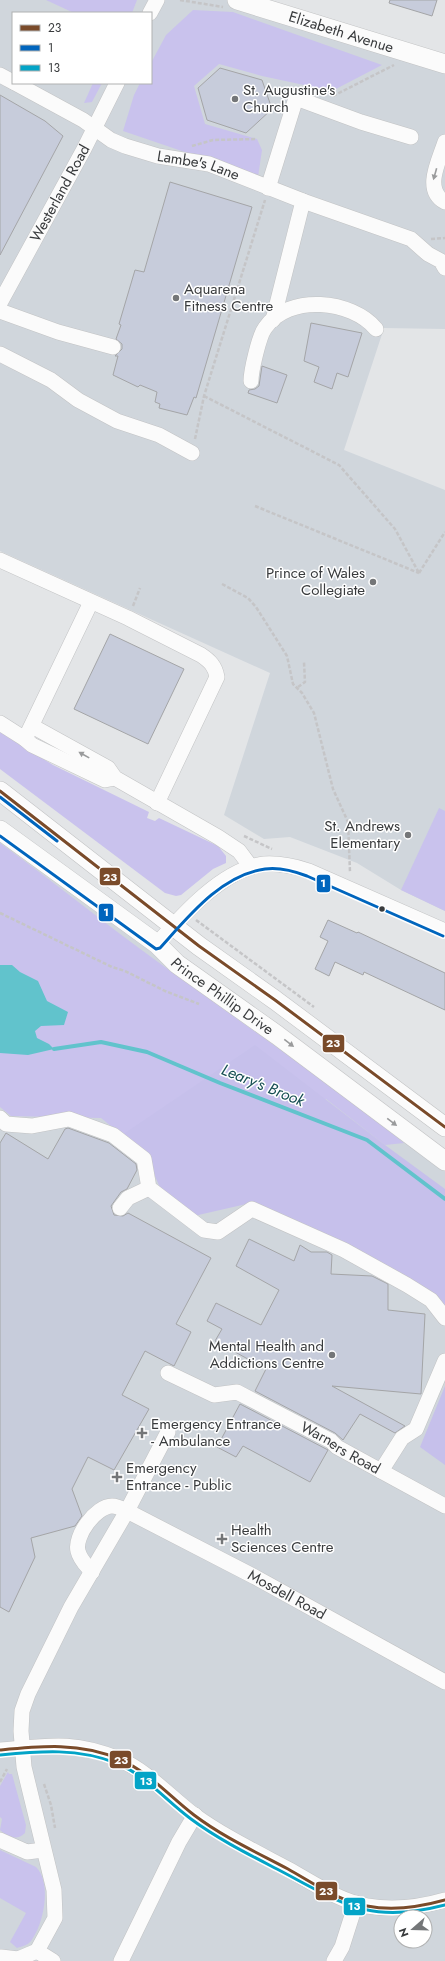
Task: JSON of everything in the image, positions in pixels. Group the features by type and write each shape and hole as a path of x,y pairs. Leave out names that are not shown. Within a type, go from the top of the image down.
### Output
{"main road":[{"name":"Elizabeth Avenue","path":"237,0 445,64"},
{"name":"Prince Phillip Drive","path":"0,791 173,926 445,1127"},
{"name":"Prince Phillip Drive","path":"0,830 157,944 177,964 278,1035 445,1161"}],"street":[{"path":"150,12 156,0"},
{"name":"Lambe's Lane","path":"0,75 12,82"},
{"name":"Lambe's Lane","path":"16,84 83,120 111,140 158,156 209,164 303,201 411,239 428,254 441,261 445,268"},
{"name":"Westerland Road","path":"0,303 116,84"},
{"path":"268,188 296,98 361,122 411,137"},
{"path":"445,142 433,182 435,193 445,202"},
{"path":"273,320 303,201"},
{"path":"251,381 251,370 264,328 288,310 304,305 320,304 337,307 368,319 376,329"},
{"path":"0,311 58,332 114,347"},
{"path":"0,354 51,380 78,400 117,421 159,435 192,452"},
{"path":"0,560 128,618 210,661 215,669 217,677 157,803"},
{"path":"91,602 29,732 32,745 105,780 115,778 223,840 239,852 251,867"},
{"path":"0,723 29,732"},
{"path":"157,944 173,926 213,889 233,876 251,867 276,864 294,865 445,931"},
{"path":"0,1118 6,1124 32,1126 69,1119 113,1134 144,1159 149,1188 204,1230 218,1232 252,1209 312,1234 344,1250 431,1300 445,1318"},
{"path":"120,1208 128,1198 149,1188"},
{"path":"381,1472 402,1438 416,1429 445,1361"},
{"name":"Warners Road","path":"168,1373 214,1394 237,1392 331,1441 337,1447 445,1506"},
{"path":"1,1957 18,1959 37,1951 55,1918 54,1890 43,1850 24,1767 21,1718 26,1699 71,1607 127,1511 168,1432"},
{"name":"Mosdell Road","path":"92,1572 80,1556 78,1551 78,1540 93,1514 102,1508 112,1506 127,1511 255,1577 445,1682"},
{"path":"0,1750 69,1745 95,1750 119,1759 142,1772 195,1815 250,1849 314,1884 356,1903 375,1907 404,1907 445,1900"},
{"path":"121,1961 179,1842 195,1815"},
{"path":"0,1840 27,1852 43,1850"},
{"path":"334,1961 342,1947 356,1903"},
{"path":"37,1951 53,1961"}],"path":[{"path":"180,0 186,2 205,3"},
{"path":"331,97 400,62"},
{"path":"186,148 214,140 257,139"},
{"path":"192,452 204,396 268,188"},
{"path":"204,396 339,465 395,529 419,573"},
{"path":"255,506 419,573"},
{"path":"419,573 445,532"},
{"path":"222,584 248,598 256,607 287,656 293,684 298,687 314,713 333,789 348,822 350,872"},
{"path":"128,618 140,588"},
{"path":"298,687 305,682 304,662"},
{"path":"0,913 112,967 125,971 165,991 199,1004"},
{"path":"0,1782 7,1769"}],"shaded area":[{"path":"0,0 237,0 445,64 445,329 384,328 344,450 445,490 445,911 401,890 357,863 290,837 264,839 224,815 270,673 0,551"},
{"path":"46,0 137,0 132,12 72,12"},
{"path":"193,10 233,12 382,65 332,91 262,76 219,64 194,86 205,124 257,139 262,150 258,177 123,131 134,95 140,84 152,84 152,61 166,35"},
{"path":"93,84 101,84 92,102 84,103"},
{"path":"0,732 53,765 149,812 147,818 155,821 159,818 218,846 226,856 226,863 213,869 181,895 176,896 165,893 0,769"},
{"path":"439,808 445,811 445,911 401,890"},
{"name":"Health Sciences Centre","path":"0,830 445,1161 445,1961 0,1961"},
{"path":"0,843 138,947 344,1096 404,1143 385,1145 326,1099 122,1135 101,1118 11,1116 0,1107"},
{"path":"255,1045 445,1189 445,1306 410,1280 255,1202 194,1216 162,1192 146,1156 122,1135"},
{"path":"445,1386 445,1465 420,1447"},
{"path":"8,1772 9,1774 12,1774 26,1825 25,1833 19,1837 6,1835 0,1830 2,1819 0,1817 0,1786"},
{"path":"0,1850 36,1867 41,1874 44,1883 44,1904 40,1925 30,1942 17,1948 10,1942 26,1913 0,1898"}],"water":[{"path":"0,965 12,965 20,972 38,981 47,1001 68,1012 64,1025 41,1026 35,1031 37,1038 49,1044 54,1049 28,1055 0,1053"}],"building":[{"path":"390,0 437,0 432,16 389,3"},
{"name":"St. Augustine's Church","path":"220,68 262,80 272,109 246,133 207,120 198,88"},
{"path":"0,95 45,121 63,136 0,255"},
{"name":"Aquarena Fitness Centre","path":"170,182 252,207 196,398 194,397 187,415 159,408 160,404 155,402 157,392 140,385 138,387 113,375 118,356 115,356 122,349 122,344 116,339 121,325 119,324 135,270 144,272"},
{"path":"311,323 362,333 348,377 337,373 332,389 314,382 319,367 304,361"},
{"path":"262,366 287,375 277,403 248,393 249,390 255,389 259,386"},
{"path":"110,634 184,669 148,744 74,709"},
{"path":"328,920 357,933 358,932 445,973 445,1010 364,972 363,975 335,962 329,976 315,969 328,941 320,937"},
{"path":"68,1128 109,1143 136,1164 137,1170 127,1189 121,1192 111,1206 114,1215 123,1216 128,1213 211,1258 176,1324 191,1332 174,1366 145,1351 122,1395 149,1409 114,1470 88,1457 72,1489 82,1516 75,1526 31,1538 35,1557 9,1612 0,1607 0,1143 6,1133 48,1159 65,1129"},
{"name":"Mental Health and Addictions Centre","path":"249,1239 294,1261 300,1245 311,1252 327,1252 332,1255 331,1274 372,1276 388,1284 388,1310 425,1314 421,1394 332,1386 405,1426 395,1433 360,1414 343,1440 335,1433 255,1391 266,1369 215,1341 222,1329 207,1321 216,1303 261,1325 279,1290 236,1266"},
{"name":"Health Sciences Centre","path":"240,1404 328,1450 310,1482 243,1446 236,1457 217,1447"}],"waterway":[{"name":"Leary's Brook","path":"54,1049 101,1042 147,1052 220,1083 367,1140 445,1199"}],"transit line":[{"name":"23","path":"0,791 199,946 275,1000 445,1127"},
{"name":"1","path":"0,797 57,841"},
{"name":"1","path":"0,836 156,949 160,948 182,923 206,899 220,888 249,873 265,869 286,870 307,876 443,936"},
{"name":"23","path":"0,1750 30,1747 75,1748 90,1750 119,1759 130,1764 149,1777 185,1808 216,1830 326,1891 356,1904 397,1908 426,1905 445,1900"},
{"name":"13","path":"0,1755 30,1752 59,1752 88,1755 116,1763 137,1774 191,1819 222,1840 338,1901 356,1907 395,1913 418,1911 445,1905"}],"place":[{"name":"St. Augustine's Church","path":"235,99"},
{"name":"Aquarena Fitness Centre","path":"176,298"},
{"name":"Prince of Wales Collegiate","path":"373,582"},
{"name":"St. Andrews Elementary","path":"408,835"},
{"name":"Mental Health and Addictions Centre","path":"332,1355"},
{"name":"Emergency Entrance - Ambulance","path":"142,1433"},
{"name":"Emergency Entrance - Public","path":"117,1477"},
{"name":"Health Sciences Centre","path":"222,1539"}]}
